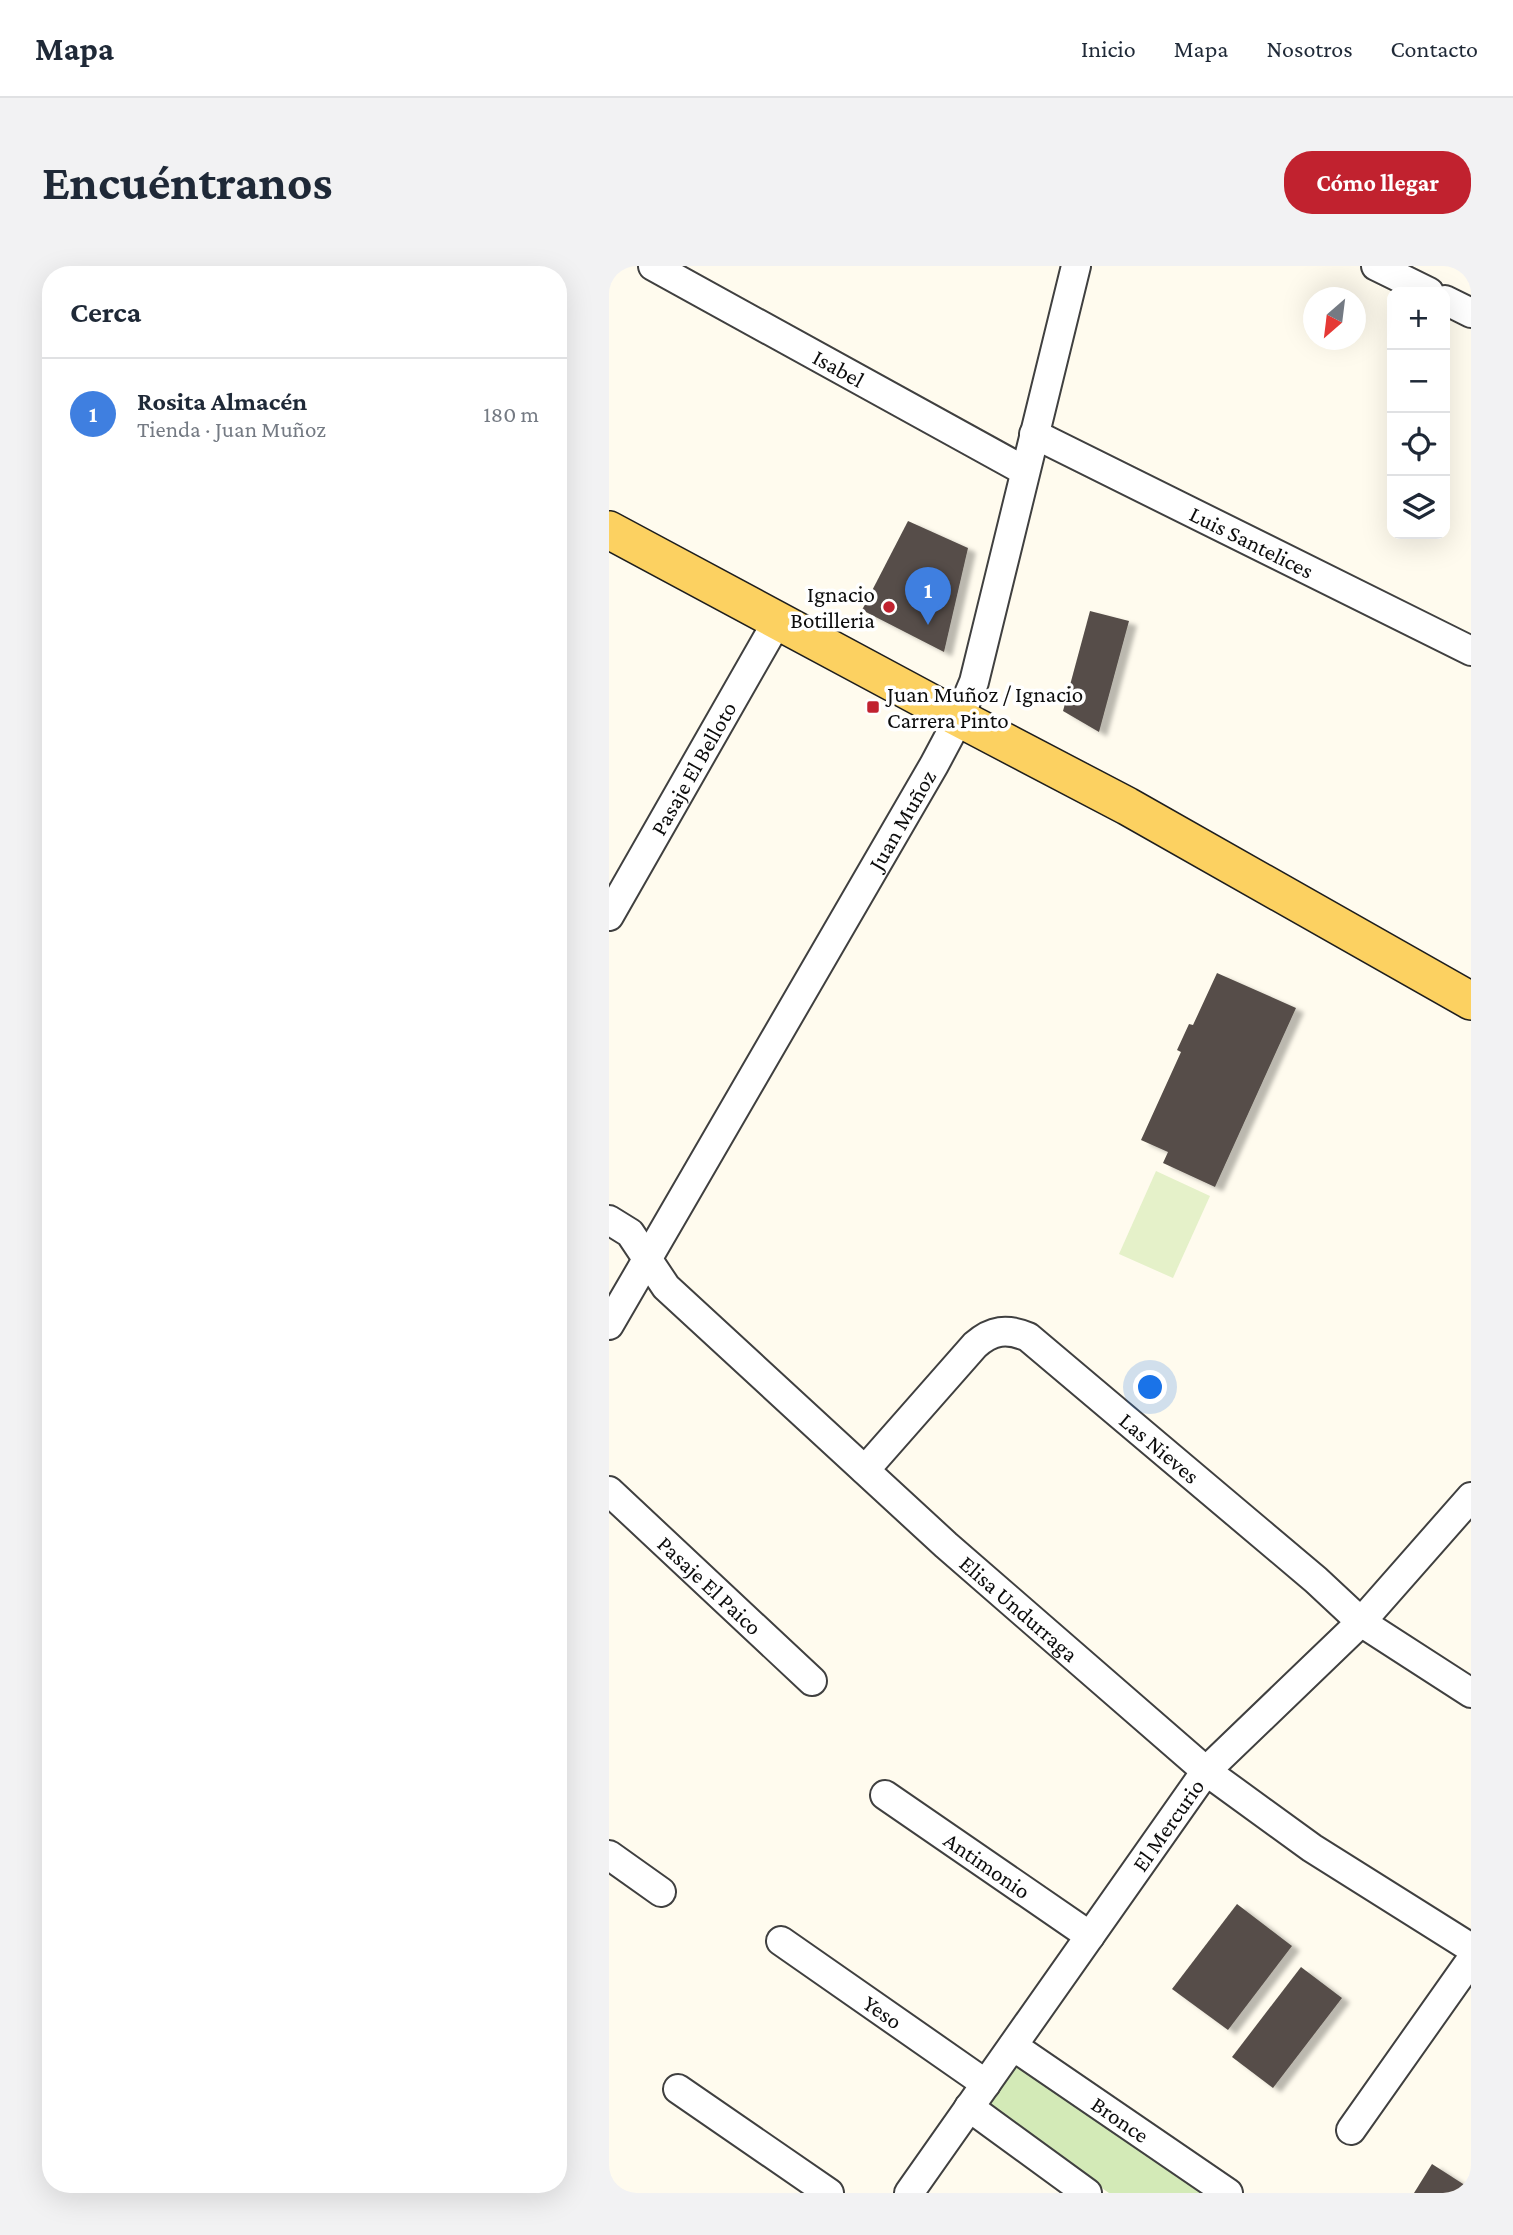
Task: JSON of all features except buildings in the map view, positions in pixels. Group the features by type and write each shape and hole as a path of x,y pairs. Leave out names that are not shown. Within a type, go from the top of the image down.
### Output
{"main road":[{"path":"612,537 778,621 1127,806 1471,1001"}],"street":[{"name":"Isabel","path":"653,266 1025,471"},
{"name":"Juan Muñoz","path":"609,1325 959,719 974,682 1076,266"},
{"path":"1376,266 1419,287"},
{"path":"1450,302 1471,313"},
{"name":"Luis Santelices","path":"1034,434 1471,651"},
{"name":"Pasaje El Belloto","path":"609,916 778,621"},
{"name":"Elisa Undurraga","path":"609,1220 630,1233 666,1287 1009,1601 1206,1771 1312,1848 1471,1948"},
{"name":"Las Nieves","path":"865,1470 975,1345 994,1332 1017,1332 1028,1337 1316,1580 1361,1622 1471,1693"},
{"name":"Pasaje El Paico","path":"609,1490 812,1681"},
{"name":"El Mercurio","path":"909,2193 1206,1771 1361,1622 1471,1497"},
{"name":"Antimonio","path":"885,1795 1090,1936"},
{"path":"609,1855 661,1892"},
{"name":"Yeso","path":"781,1941 986,2084"},
{"path":"1351,2130 1471,1960"},
{"name":"Bronce","path":"1013,2046 1228,2193"},
{"path":"678,2089 829,2193"},
{"path":"969,2107 1087,2193"}],"green space":[{"path":"1156,1171 1210,1196 1173,1278 1119,1254"},
{"path":"1014,2065 1202,2193 1109,2193 986,2107"}],"place":[{"name":"Ignacio Botilleria","path":"889,607"},
{"name":"Rosita Almacén","path":"928,625"},
{"name":"Juan Muñoz / Ignacio Carrera Pinto","path":"873,707"}]}
